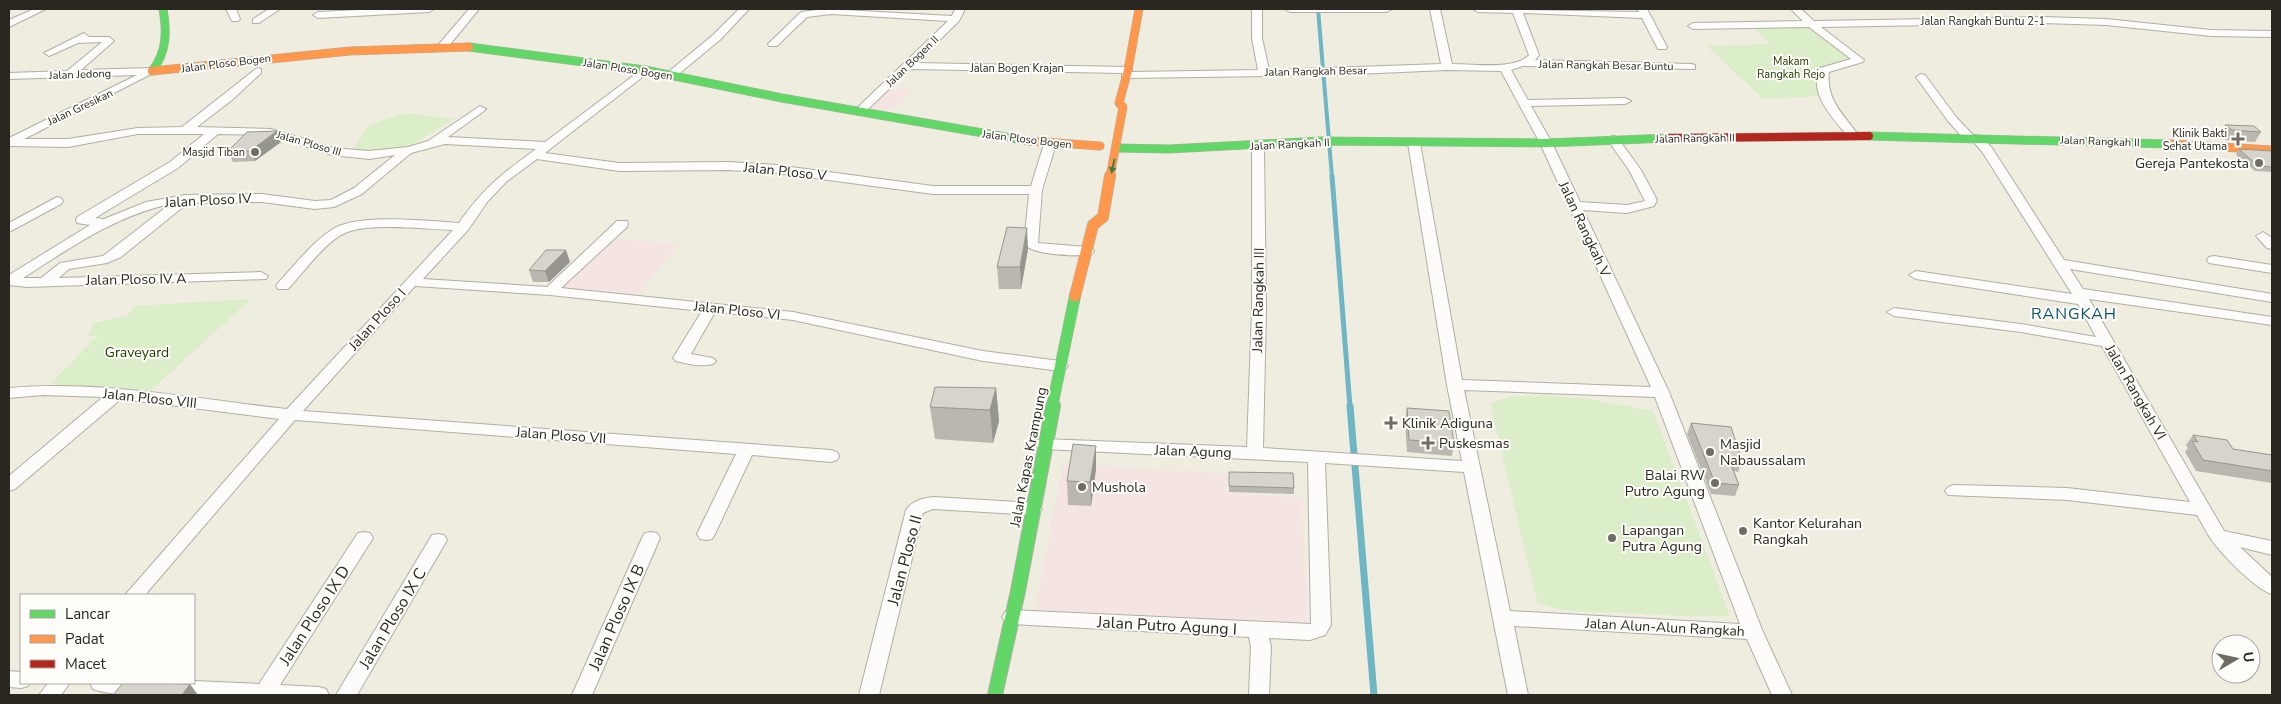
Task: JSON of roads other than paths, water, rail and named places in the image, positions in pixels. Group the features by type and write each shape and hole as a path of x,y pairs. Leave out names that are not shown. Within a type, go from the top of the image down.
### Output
{"street":[{"path":"9,24 41,9"},
{"path":"152,71 160,63 166,46 163,9"},
{"path":"232,9 235,20"},
{"path":"256,21 275,9"},
{"path":"318,15 355,11 429,9"},
{"path":"444,46 474,9"},
{"path":"671,75 711,42 744,9"},
{"name":"Jalan Kapas Krampung","path":"1109,114 1111,106 1119,102 1127,72 1139,9"},
{"path":"1258,9 1257,38 1264,73"},
{"path":"1290,9 1387,9"},
{"path":"1435,9 1447,67"},
{"path":"1478,9 1644,12"},
{"path":"1516,9 1534,52 1532,59 1522,64"},
{"path":"1796,9 1810,23 1859,60 1829,67 1824,70 1822,77 1824,97 1852,135"},
{"path":"773,44 804,14 831,10 958,14"},
{"name":"Jalan Rangkah Besar Buntu","path":"1644,12 1662,46"},
{"name":"Jalan Bogen II","path":"860,111 958,14"},
{"name":"Jalan Rangkah Buntu 2-1","path":"1694,26 2061,20 2203,32 2272,34"},
{"path":"49,53 93,32"},
{"path":"70,74 109,42 106,39 76,40"},
{"name":"Jalan Ploso Bogen","path":"152,71 354,48 481,47 645,70 782,98 988,135 1050,144 1101,146"},
{"name":"Jalan Rangkah Besar Buntu","path":"1505,68 1522,64 1691,67"},
{"name":"Jalan Bogen Krajan","path":"906,66 1127,72"},
{"name":"Jalan Rangkah Besar","path":"1127,72 1264,73 1447,67 1505,68"},
{"name":"Jalan Rangkah V","path":"1505,68 1546,143 1661,392"},
{"name":"Jalan Ploso I","path":"135,594 291,414 462,227 483,198 502,179 548,146 645,70"},
{"name":"Jalan Jedong","path":"9,76 152,71"},
{"name":"Jalan Gresikan","path":"9,143 152,71"},
{"path":"185,130 217,107 257,71"},
{"name":"Jalan Rangkah VI","path":"1921,77 1952,119 1988,151 2108,342 2218,536 2254,573 2272,587"},
{"path":"1523,103 1624,101"},
{"name":"Jalan Kapas Krampung","path":"995,695 1012,617 1068,323 1087,251 1090,221 1103,217 1123,107 1119,102"},
{"path":"430,143 480,109"},
{"path":"103,223 82,220 174,165 216,130"},
{"name":"Jalan Ploso III","path":"9,143 68,143 138,131 216,130 271,132 332,151 356,154 380,155 409,150 445,140 548,146"},
{"name":"Jalan Rangkah II","path":"1117,148 1169,149 1258,146 1320,141 1546,143 1852,135 2134,142 2272,150"},
{"path":"1575,206 1626,208 1650,203 1651,200 1635,170 1613,140"},
{"path":"1414,143 1455,385 1518,695"},
{"path":"1050,144 1036,190 1031,220 1032,245 1037,248 1087,251"},
{"name":"Jalan Rangkah III","path":"1254,453 1258,310 1258,146"},
{"name":"Jalan Ploso IV","path":"10,281 74,239 103,223 150,205 184,199 253,198 307,204 334,203 358,191 409,150"},
{"name":"Jalan Ploso V","path":"533,155 619,167 720,166 776,169 933,190 1036,190"},
{"path":"46,281 64,266 107,259 116,254 184,199"},
{"path":"9,228 57,201"},
{"path":"283,286 334,234 347,227 364,224 462,227"},
{"path":"550,292 622,224"},
{"path":"2214,260 2272,269"},
{"path":"2059,263 2272,298"},
{"path":"1916,275 2272,321"},
{"name":"Jalan Ploso IV A","path":"10,281 261,276"},
{"name":"Jalan Ploso VI","path":"411,282 550,292 712,307 813,319 984,356 1060,366"},
{"path":"708,361 681,358 712,307"},
{"path":"1894,312 2021,328 2108,342"},
{"path":"1455,385 1661,392"},
{"name":"Jalan Ploso VIII","path":"9,393 58,390 117,394 291,414"},
{"name":"Jalan Alun-Alun Rangkah","path":"1502,618 1753,632 1661,392"},
{"path":"9,485 117,394"},
{"name":"Jalan Ploso VII","path":"291,414 831,456"},
{"name":"Jalan Agung","path":"1044,444 1254,453 1473,467"},
{"path":"706,534 747,449"},
{"path":"1257,630 1310,632 1318,630 1321,625 1316,458"},
{"path":"1954,491 2067,494 2204,510"},
{"name":"Jalan Ploso II","path":"869,695 916,510 925,504 933,503 1033,509"},
{"path":"2218,536 2272,548"},
{"name":"Jalan Ploso IX D","path":"265,691 364,538"},
{"name":"Jalan Ploso IX B","path":"582,695 651,538"},
{"name":"Jalan Ploso IX C","path":"346,695 438,540"},
{"name":"Jalan Putro Agung I","path":"1012,617 1257,630 1261,647 1259,695"},
{"path":"1753,632 1782,695"},
{"path":"50,695 59,684"},
{"path":"121,684 319,695"}],"waterway":[{"path":"1318,9 1332,177"},
{"path":"1332,176 1350,407"},
{"path":"1350,406 1374,695"}],"place":[{"name":"Klinik Bakti Sehat Utama","path":"2238,139"},
{"name":"Masjid Tiban","path":"255,152"},
{"name":"Gereja Pantekosta","path":"2259,163"},
{"name":"Klinik Adiguna","path":"1391,423"},
{"name":"Puskesmas","path":"1428,443"},
{"name":"Masjid Nabaussalam","path":"1710,452"},
{"name":"Balai RW Putro Agung","path":"1715,483"},
{"name":"Mushola","path":"1082,487"},
{"name":"Kantor Kelurahan Rangkah","path":"1743,531"},
{"name":"Lapangan Putra Agung","path":"1612,538"}],"district":[{"name":"RANGKAH","path":"2074,313"}],"park label":[{"name":"Makam Rangkah Rejo","path":"1791,67"},
{"name":"Graveyard","path":"137,352"}]}
